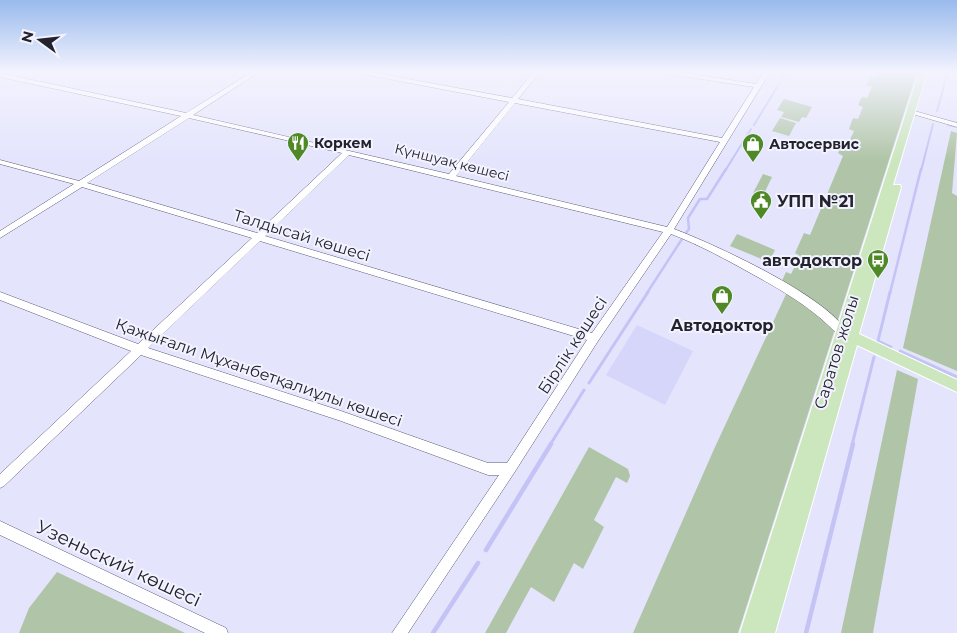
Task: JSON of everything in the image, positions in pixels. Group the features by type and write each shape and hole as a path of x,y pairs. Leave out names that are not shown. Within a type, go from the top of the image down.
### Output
{"main road":[{"name":"Саратов жолы","path":"914,113 917,102"},
{"name":"Саратов жолы","path":"749,633 847,334 918,102"},
{"name":"Саратов жолы","path":"766,633 847,334"},
{"path":"847,334 957,386"}],"street":[{"name":"Күншуақ көшесі","path":"128,102 451,176 669,230 718,251 788,289 820,311 847,334"},
{"path":"0,235 211,102"},
{"path":"451,176 513,102"},
{"path":"522,102 725,141"},
{"name":"Бірлік көшесі","path":"399,633 510,469 594,338 669,230 749,102"},
{"path":"914,113 957,125"},
{"path":"0,482 348,152"},
{"name":"Талдысай көшесі","path":"0,162 82,184 594,338"},
{"name":"Қажығали Мұханбетқалиұлы көшесі","path":"0,296 140,349 341,416 488,469 510,469"},
{"name":"Узеньский көшесі","path":"0,528 221,633"}],"shaded area":[{"path":"637,325 693,351 665,405 606,375"}],"green space":[{"path":"782,102 793,102 812,107 806,118 802,117 799,122 781,117 784,112 777,110"},
{"path":"860,102 908,102 738,633 633,633 715,447 788,290 780,285 786,272 791,274 800,256 795,253 804,233 810,235 843,156 838,153 843,143 848,144 854,131 849,129 853,118 858,119 863,107 858,105"},
{"path":"780,118 796,123 789,136 772,131"},
{"path":"951,131 957,133 952,193 957,196 957,371 903,348"},
{"path":"763,174 772,177 761,200 751,197"},
{"path":"737,234 775,250 769,262 730,246"},
{"path":"897,370 918,379 873,633 841,633"},
{"path":"589,447 628,469 630,476 627,483 616,477 594,520 604,527 583,569 574,563 554,602 531,587 506,633 485,633"},
{"path":"57,572 185,633 19,633 29,608"}],"waterway":[{"path":"754,125 768,102"},
{"path":"937,111 940,102"},
{"path":"949,121 957,123"},
{"path":"921,171 933,124"},
{"path":"948,125 957,127"},
{"path":"725,171 751,129"},
{"path":"686,233 689,229 688,218 700,199 707,199 726,169"},
{"path":"890,293 921,169"},
{"path":"647,293 682,239"},
{"path":"589,383 648,292"},
{"path":"890,292 878,341 891,347"},
{"path":"900,351 957,377"},
{"path":"852,445 874,357"},
{"path":"550,445 584,390"},
{"path":"486,550 551,444"},
{"path":"806,633 853,444"},
{"path":"433,633 478,563"}],"place":[{"name":"Коркем","path":"298,162"},
{"name":"Автосервис","path":"753,163"},
{"name":"УПП №21","path":"761,220"},
{"name":"автодоктор","path":"878,279"},
{"name":"Автодоктор","path":"722,315"}]}
